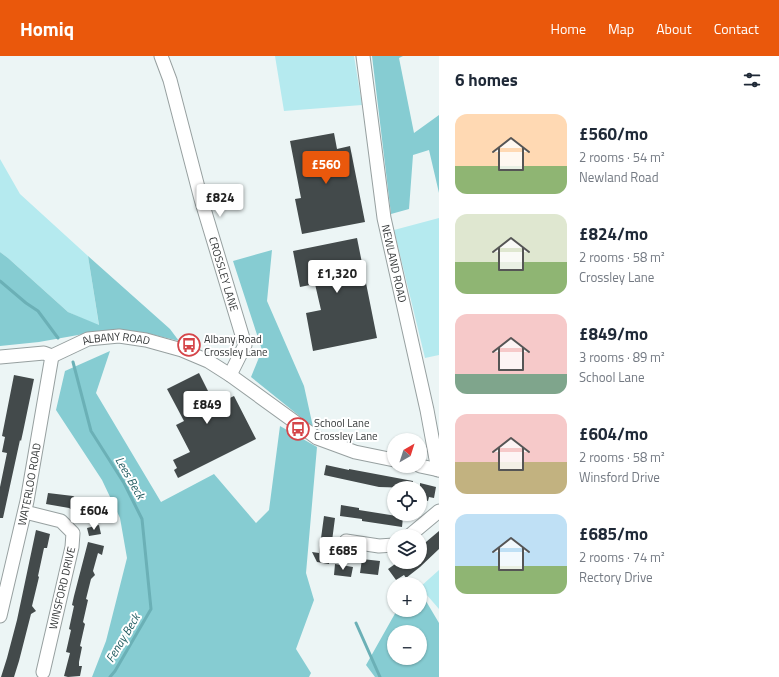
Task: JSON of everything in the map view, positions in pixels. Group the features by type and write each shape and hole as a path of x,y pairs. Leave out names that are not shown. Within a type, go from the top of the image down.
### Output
{"street":[{"name":"CROSSLEY LANE","path":"161,56 170,80 201,199 245,345 230,375"},
{"name":"NEWLAND ROAD","path":"363,56 384,218 427,410 438,470"},
{"name":"ALBANY ROAD","path":"52,356 88,339 119,336 146,340 182,350 208,361 230,375 317,438 355,452 387,459"},
{"path":"0,357 44,353 52,356"},
{"name":"WATERLOO ROAD","path":"1,612 25,512 52,356"},
{"path":"427,468 438,470"},
{"path":"427,516 439,511"},
{"name":"WINSFORD DRIVE","path":"25,512 61,521 73,533 72,547 43,672"},
{"path":"346,540 379,546 387,545"}],"shaded area":[{"path":"275,56 354,56 362,105 284,111"},
{"path":"372,56 403,56 399,58 414,133 439,115 439,193 429,150 413,155 409,209 391,214"},
{"path":"0,159 20,194 88,256 99,326 68,312 0,252"},
{"path":"439,218 439,355 425,358 394,230"},
{"path":"272,250 267,301 304,386 313,427 251,377 262,350 233,261"},
{"path":"0,252 68,312 99,325 88,256 170,329 179,341 142,332 106,330 39,342 0,346"},
{"path":"110,351 96,393 161,502 214,474 256,523 269,510 280,426 317,447 306,573 314,600 296,649 311,673 309,677 92,677 106,641 127,558 120,518 102,480 56,410 65,371"},
{"path":"439,570 439,609 427,595 427,581"},
{"path":"427,603 439,623 439,677 375,677 366,665 387,628 387,665 427,665 427,625 389,625 393,617 427,617"}],"building":[{"path":"334,133 337,149 350,146 365,222 302,234 295,199 301,198 290,141"},
{"path":"357,238 377,338 313,351 306,313 321,310 315,284 300,287 293,251"},
{"path":"199,373 215,405 234,396 256,439 178,478 174,470 177,468 173,460 190,452 176,425 184,421 167,389"},
{"path":"14,375 34,379 3,518 0,518 0,487 7,453 2,452 5,437 2,436"},
{"path":"326,465 413,481 387,481 387,487 379,487 324,475"},
{"path":"427,485 436,487 434,498 429,497 428,501"},
{"path":"48,493 73,496 90,507 83,517 69,508 46,504"},
{"path":"341,505 359,508 359,510 387,514 387,521 403,521 402,527 362,521 362,519 340,516"},
{"path":"324,516 335,518 329,564 317,562 312,552 319,553"},
{"path":"99,525 101,534 89,536 87,528"},
{"path":"36,530 50,534 47,548 44,548 32,606 36,611 31,614 14,677 1,677 17,620"},
{"path":"439,531 439,549 427,560 427,541"},
{"path":"88,542 104,546 102,555 98,553 93,571 95,575 91,579 86,599 88,600 83,622 85,624 80,646 82,647 79,666 82,666 80,676 68,677 64,676 70,653 66,652 71,630 69,629 74,606 72,605"},
{"path":"362,559 380,561 378,575 360,573"},
{"path":"335,564 353,567 351,577 334,575"},
{"path":"388,569 417,569 407,577 404,575 401,577 394,577"}],"waterway":[{"name":"Lees Beck","path":"0,281 38,311 58,338"},
{"name":"Lees Beck","path":"73,362 91,431 124,483 142,519 151,609 110,677"},
{"path":"356,623 380,677"}],"place":[{"name":"Albany Road Crossley Lane","path":"189,345"},
{"name":"School Lane Crossley Lane","path":"298,429"}],"water label":[{"name":"Fenay Beck","path":"123,638"}]}
